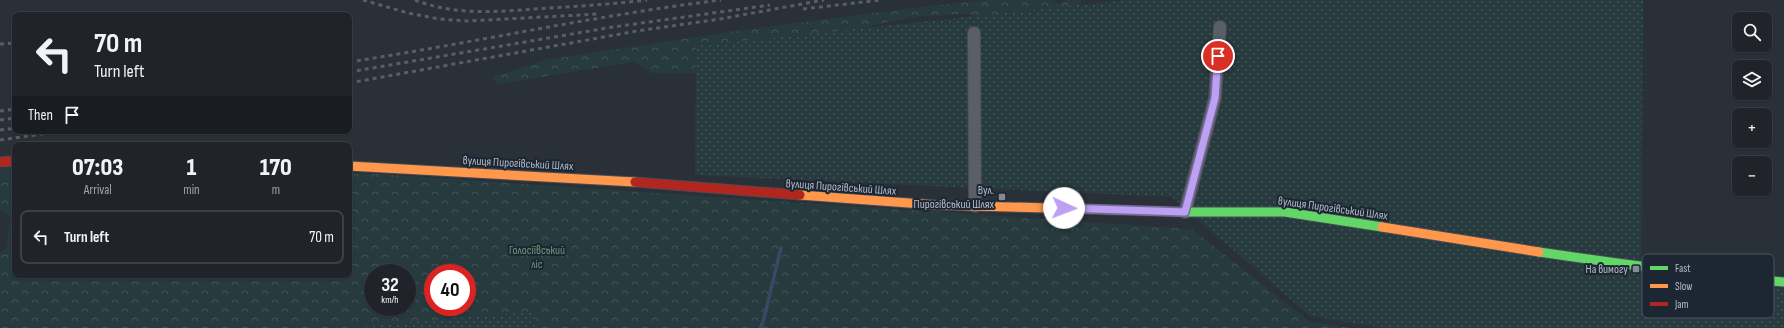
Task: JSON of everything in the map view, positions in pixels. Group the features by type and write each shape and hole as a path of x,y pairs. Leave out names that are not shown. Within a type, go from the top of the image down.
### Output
{"street":[{"path":"1185,212 1215,98 1220,28"},
{"path":"974,33 975,206"},
{"path":"0,162 12,161"},
{"name":"вулиця Пирогівський Шлях","path":"352,166 623,181 936,205 1185,212 1285,212 1642,266"},
{"name":"вулиця Пирогівський Шлях","path":"1774,281 1784,282"}],"green space":[{"path":"986,0 1051,0 1060,4 1067,0 1082,0 1069,21 989,18 963,14 914,17 869,26 869,62 716,74 652,73 635,62 497,84 493,77 545,60 742,30"},
{"path":"1125,0 1643,0 1642,318 1774,318 1774,286 1784,287 1784,328 1384,328 1310,316 1172,197 695,175 696,46"},
{"name":"Голосіївський ліс","path":"12,167 12,278 352,278 352,174 376,174 1192,229 1309,321 1350,328 0,328 0,253 7,247 10,217 0,210 0,168"},
{"path":"531,312 535,328 343,328"}],"waterway":[{"path":"760,328 763,322 781,248"}],"railway":[{"path":"363,0 408,13 439,19 468,21 598,14"},
{"path":"415,0 447,9 481,12 586,6 647,0"},
{"path":"352,61 628,13 721,0"},
{"path":"352,82 637,31 720,19 824,0"},
{"path":"803,9 881,0"},
{"path":"352,71 613,27 770,5"},
{"path":"0,44 12,43"},
{"path":"0,111 12,109"},
{"path":"0,120 12,118"},
{"path":"0,130 12,128"},
{"path":"0,140 42,134"}],"traffic: fast":[{"path":"1049,208 1185,212 1285,212 1382,227"},
{"path":"1539,252 1642,266"},
{"path":"1774,281 1784,282"}],"traffic: slow":[{"path":"352,166 635,182"},
{"path":"800,195 936,205 1049,208"},
{"path":"1382,227 1539,252"}],"traffic: jam":[{"path":"0,162 12,161"},
{"path":"635,182 800,195"}],"place":[{"name":"Вул. Пирогівський Шлях","path":"1002,197"},
{"name":"На вимогу","path":"1636,269"}],"route":[{"path":"1064,208 1185,212 1215,98 1218,56"}]}
